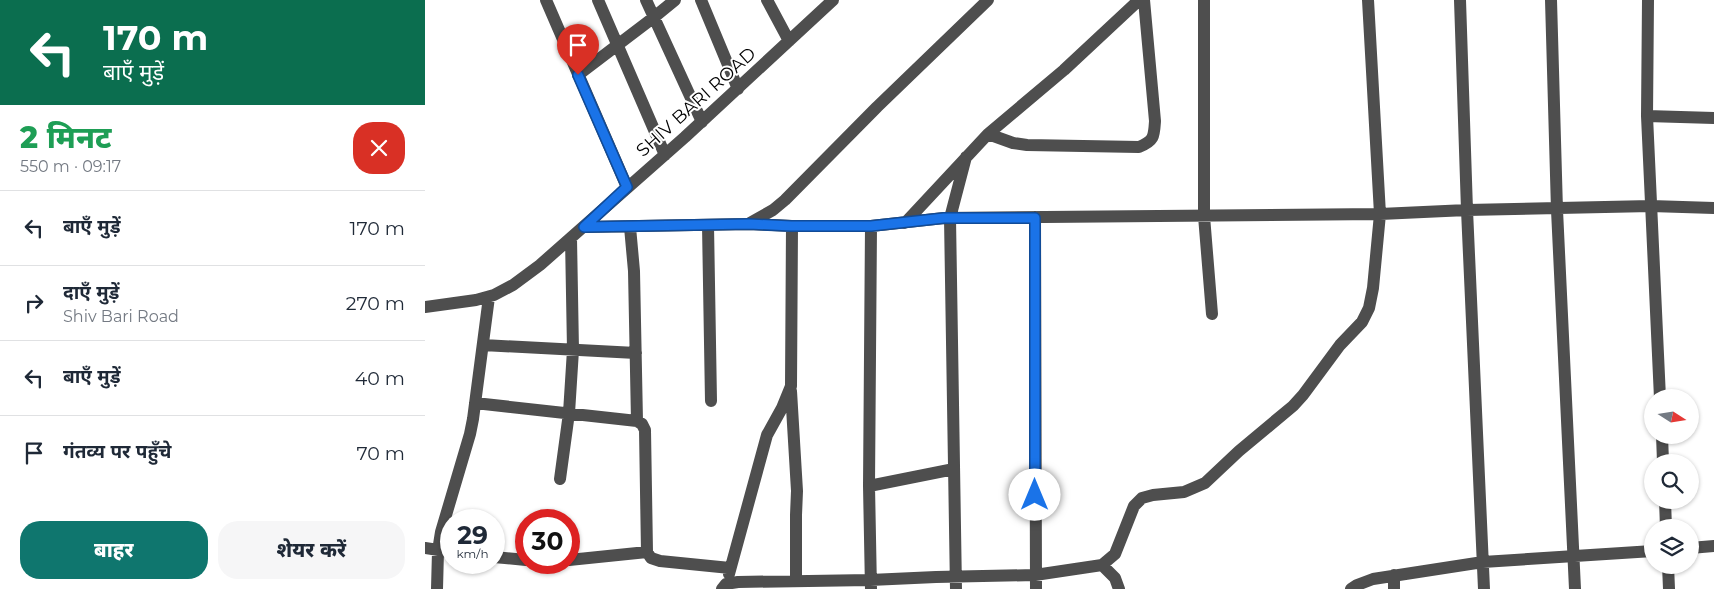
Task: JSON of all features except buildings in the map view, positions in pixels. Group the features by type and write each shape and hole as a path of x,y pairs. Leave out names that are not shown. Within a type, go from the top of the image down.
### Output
{"street":[{"path":"546,0 627,187"},
{"path":"598,0 616,46 665,155"},
{"path":"646,0 702,122"},
{"path":"578,75 675,0"},
{"path":"701,0 738,89"},
{"path":"767,0 789,41"},
{"name":"SHIV BARI ROAD","path":"425,307 489,297 513,285 540,265 702,122 833,0"},
{"path":"749,224 773,210 785,200 877,107 988,0"},
{"path":"905,223 988,134 1064,70 1139,0"},
{"path":"988,134 1013,143 1027,145 1139,147 1149,143 1154,136 1155,121 1144,0"},
{"path":"1205,0 1204,216 1212,314"},
{"path":"724,587 750,581 796,580 871,585 956,583 1035,575 1102,565 1115,554 1134,506 1143,498 1153,495 1184,492 1205,483 1239,451 1293,406 1340,345 1362,322 1369,308 1373,288 1379,214 1368,0"},
{"path":"1460,0 1467,210 1484,589"},
{"path":"1551,0 1557,210 1575,589"},
{"path":"1648,0 1647,116 1660,389"},
{"path":"1647,116 1714,118"},
{"path":"956,583 950,218 966,156"},
{"path":"584,227 749,224 871,226 950,218 1379,214 1651,206 1714,208"},
{"path":"1035,218 1036,589"},
{"path":"708,225 711,401"},
{"path":"791,226 791,386 797,491 796,580"},
{"path":"871,226 869,486 871,585"},
{"path":"630,227 634,271 637,421"},
{"path":"560,479 569,414 573,350 571,238"},
{"path":"437,589 438,551 441,532 470,434 489,297"},
{"path":"483,345 636,353"},
{"path":"724,587 767,435 782,408 791,386"},
{"path":"475,403 637,421 642,424 645,430 647,552 651,558 660,561 730,568"},
{"path":"869,486 954,469"},
{"path":"1699,547 1714,546"},
{"path":"425,548 438,551"},
{"path":"580,559 647,552"},
{"path":"1351,589 1357,584 1373,579 1483,562 1644,552"},
{"path":"1102,565 1115,578 1119,589"},
{"path":"1668,574 1669,589"},
{"path":"1394,575 1395,589"}],"route":[{"path":"578,75 627,187 584,227 749,224 871,226 944,218 1035,218 1035,495"}]}
